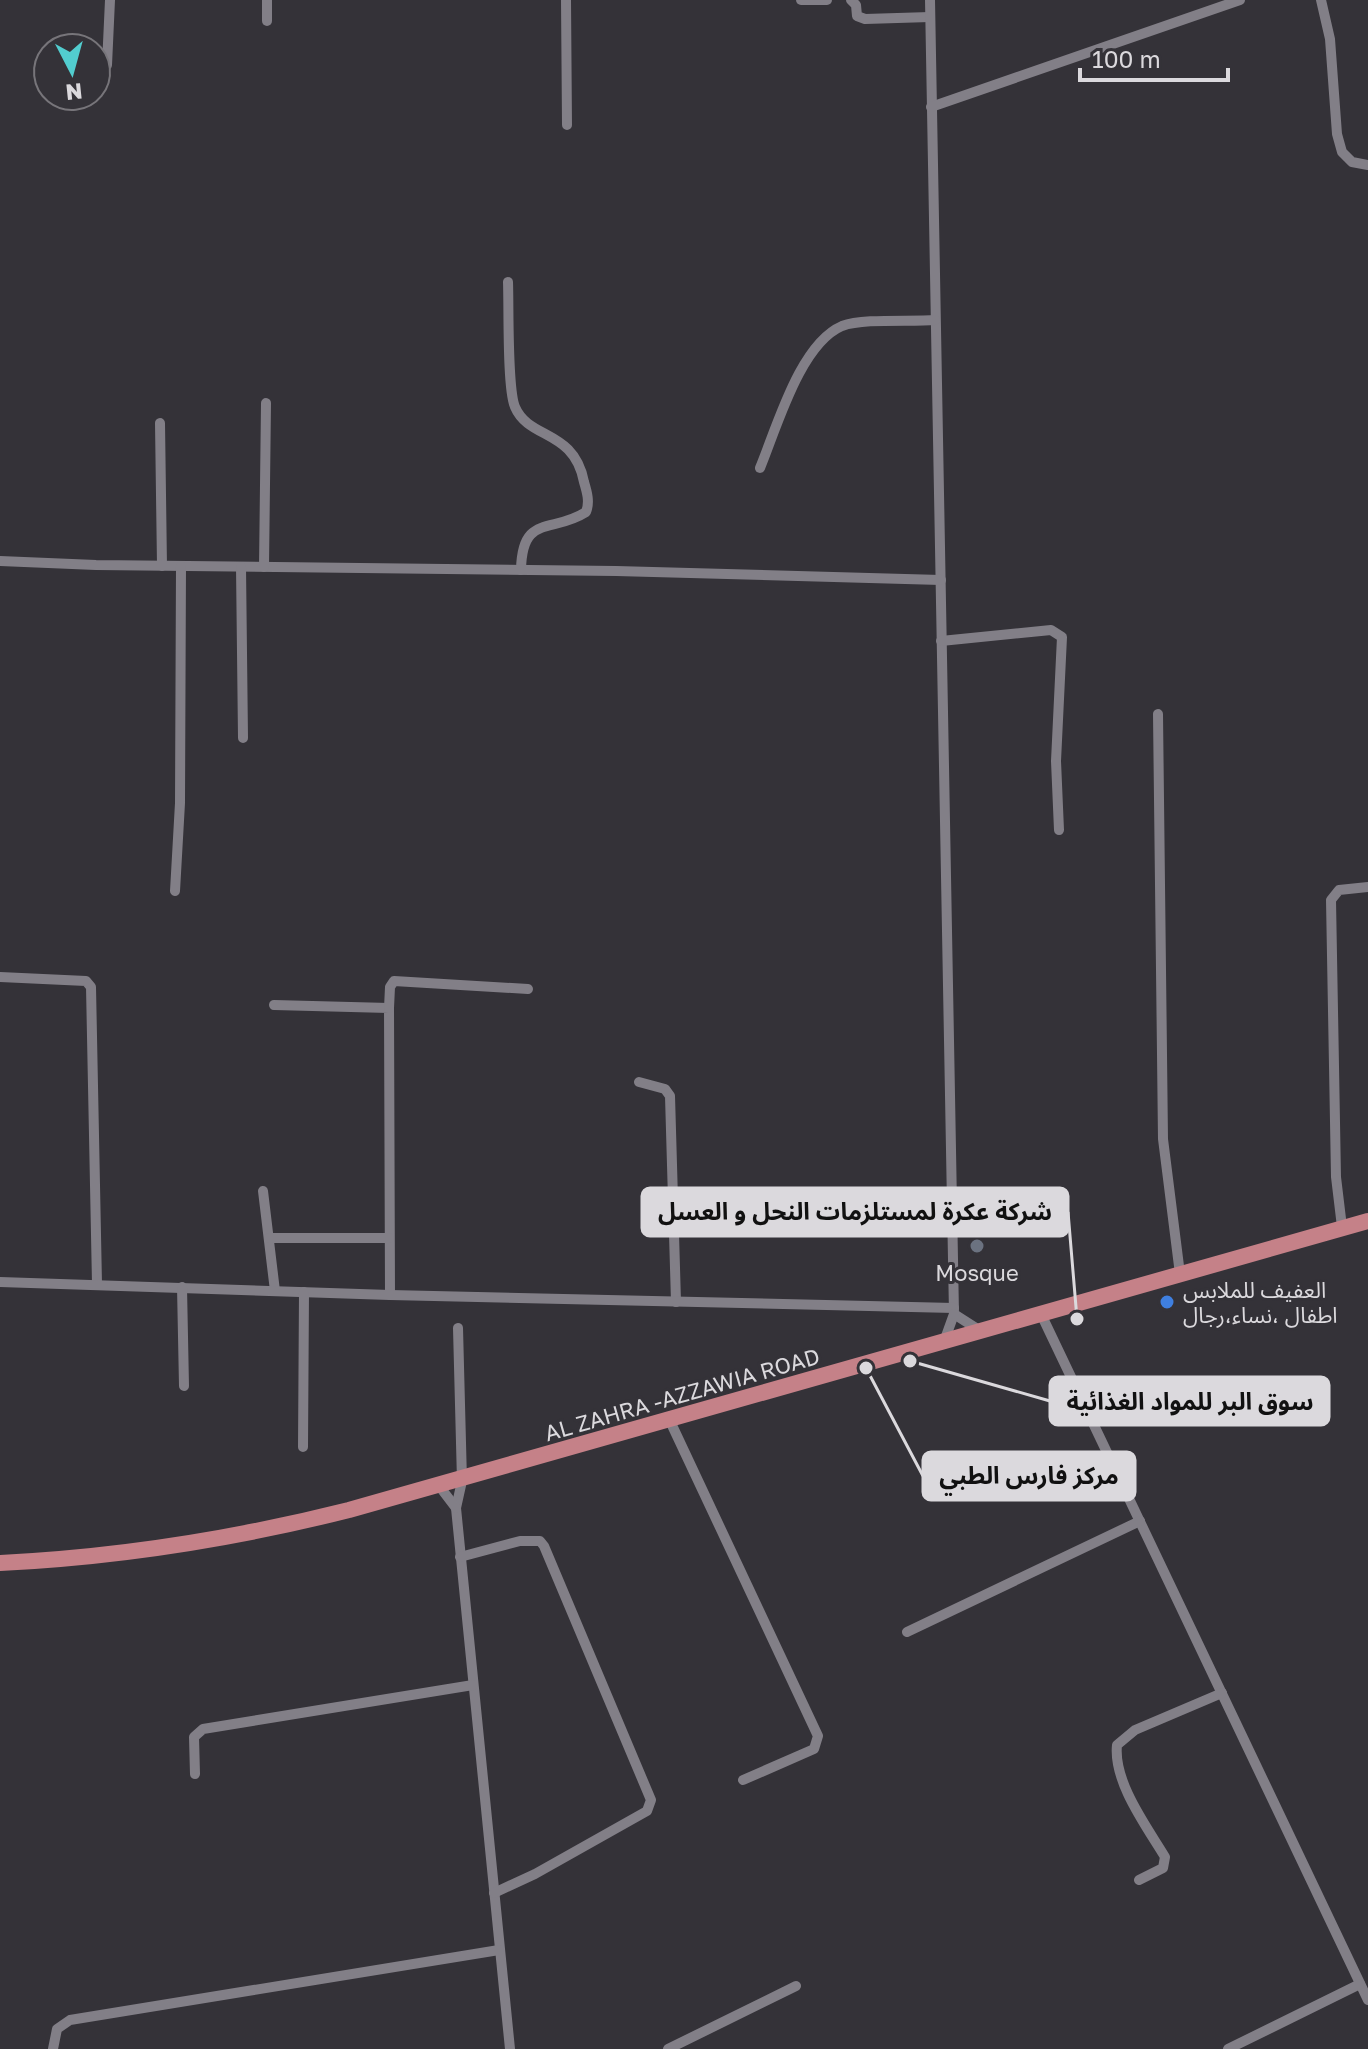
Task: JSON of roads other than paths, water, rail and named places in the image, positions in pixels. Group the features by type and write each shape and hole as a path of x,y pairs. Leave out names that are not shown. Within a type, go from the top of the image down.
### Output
{"main road":[{"name":"AL ZAHRA -AZZAWIA ROAD","path":"0,1563 138,1552 245,1535 440,1487 945,1339 1368,1221"}],"street":[{"path":"109,32 110,0"},
{"path":"267,0 267,21"},
{"path":"566,0 567,125"},
{"path":"801,0 827,0"},
{"path":"851,0 856,5 857,16 865,19 930,17"},
{"path":"930,0 954,1311 945,1339"},
{"path":"931,107 1240,0"},
{"path":"1321,0 1330,39 1337,134 1342,152 1352,162 1368,165"},
{"path":"508,282 515,407 531,424 557,439 575,455 581,467 588,503 586,512 580,516 546,524 531,532 521,555 521,570"},
{"path":"760,468 805,363 822,339 844,325 935,320"},
{"path":"264,567 266,403"},
{"path":"160,423 162,566"},
{"path":"0,561 941,580"},
{"path":"175,891 180,803 181,566"},
{"path":"241,567 243,738"},
{"path":"941,641 1051,630 1062,637 1056,761 1059,830"},
{"path":"1158,714 1163,1139 1180,1274"},
{"path":"1342,1227 1336,1177 1331,900 1339,890 1368,887"},
{"path":"0,977 86,981 91,987 97,1284"},
{"path":"390,1295 390,987 394,981 528,989"},
{"path":"274,1005 389,1008"},
{"path":"639,1082 665,1089 670,1096 676,1302"},
{"path":"263,1191 275,1291"},
{"path":"269,1238 389,1238"},
{"path":"0,1282 954,1311 979,1330"},
{"path":"182,1287 184,1386"},
{"path":"303,1447 304,1292"},
{"path":"1041,1314 1368,2000"},
{"path":"458,1328 462,1481 456,1508 510,2049"},
{"path":"670,1421 818,1736 814,1749 743,1780"},
{"path":"440,1487 456,1508"},
{"path":"907,1632 1140,1521"},
{"path":"460,1557 520,1541 540,1541 544,1546 651,1800 647,1811 535,1874 494,1893"},
{"path":"195,1774 194,1737 203,1729 473,1685"},
{"path":"1139,1880 1163,1868 1165,1857 1124,1779 1116,1755 1117,1745 1135,1730 1222,1693"},
{"path":"53,2049 57,2029 70,2020 499,1950"},
{"path":"1228,2049 1360,1984"},
{"path":"668,2049 796,1986"}],"place":[{"name":"Mosque","path":"977,1246"},
{"name":"العفيف للملابس اطفال ،نساء،رجال","path":"1167,1302"},
{"name":"شركة عكرة لمستلزمات النحل و العسل","path":"1077,1319"},
{"name":"سوق البر للمواد الغذائية","path":"910,1361"},
{"name":"مركز فارس الطبي","path":"866,1368"}]}
